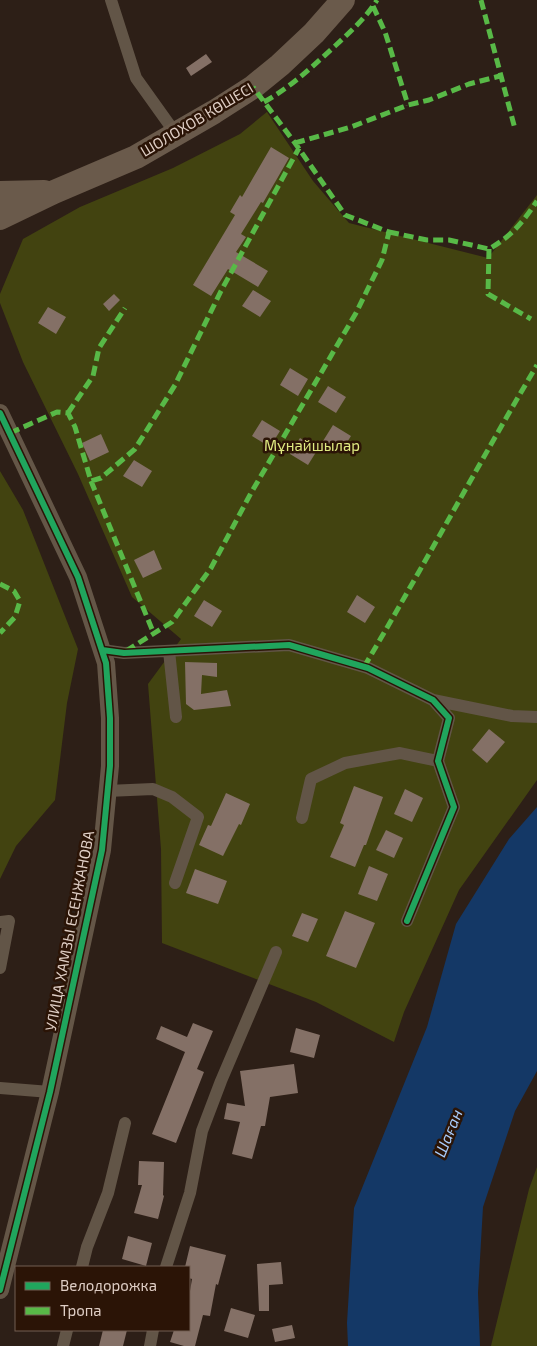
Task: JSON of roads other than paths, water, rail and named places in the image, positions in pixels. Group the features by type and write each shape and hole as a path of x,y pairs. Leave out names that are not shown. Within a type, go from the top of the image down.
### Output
{"highway":[{"name":"ШОЛОХОВ КӨШЕСІ","path":"0,218 54,192 136,157 214,112 253,87 280,65 314,33 343,0"},
{"name":"ШОЛОХОВ КӨШЕСІ","path":"0,193 54,192"}],"street":[{"path":"111,0 136,78 176,134"},
{"name":"УЛИЦА ХАМЗЫ ЕСЕНЖАНОВА","path":"0,414 78,577 106,663 110,718 110,766 102,850 50,1092 0,1290"},
{"path":"102,650 124,653 289,646 368,668 434,700 452,702 495,713 537,717"},
{"path":"169,651 176,717"},
{"path":"407,921 454,807 438,761 449,718 434,700"},
{"path":"302,818 311,779 345,763 400,753 438,761"},
{"path":"107,791 153,789 172,797 198,817 175,883"},
{"path":"0,922 10,921 0,968"},
{"path":"166,1266 190,1193 202,1131 221,1081 276,952"},
{"path":"0,1088 50,1092"},
{"path":"82,1266 87,1247 108,1193 125,1123"},
{"path":"63,1346 67,1331"},
{"path":"150,1346 153,1331"}],"water":[{"name":"Шаған","path":"537,807 537,1071 515,1111 483,1207 478,1293 480,1346 348,1346 347,1323 354,1208 427,1027 456,924 509,839"}],"park label":[{"name":"Мұнайшылар","path":"312,446"}]}
